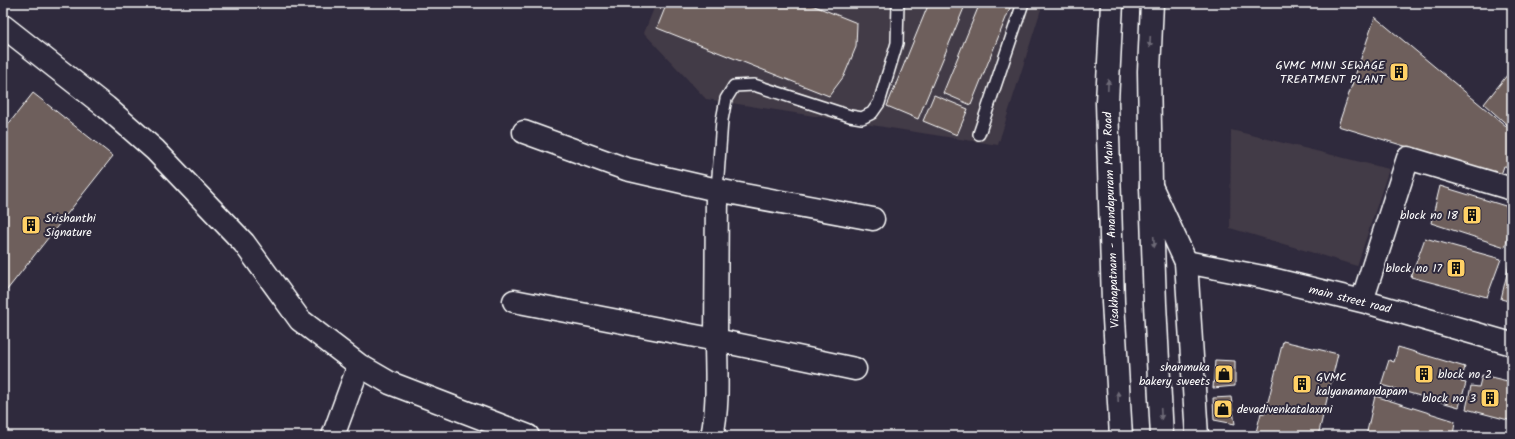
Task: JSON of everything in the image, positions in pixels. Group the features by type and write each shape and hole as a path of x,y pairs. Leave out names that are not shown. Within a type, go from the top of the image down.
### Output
{"street":[{"name":"Visakhapatnam - Anandapuram Main Road","path":"1112,3 1107,102 1113,302 1120,436"},
{"path":"1152,3 1149,71 1151,186 1162,436"},
{"path":"3,26 94,97 156,150 244,244 300,320 359,365 390,383 528,436"},
{"path":"524,132 592,158 626,169 717,190 873,219"},
{"path":"1362,301 1408,158 1512,189"},
{"path":"1151,186 1186,262 1197,436"},
{"path":"712,436 716,418 718,390 716,340 717,190"},
{"name":"main street road","path":"1186,262 1263,277 1362,301 1512,344"},
{"path":"514,300 855,368"},
{"path":"333,436 359,365"}],"lane":[{"path":"717,190 722,120 726,99 734,86 754,85 850,116 862,118 872,113 879,103 897,43 898,3"},
{"path":"979,134 1023,3"}],"shaded area":[{"path":"656,3 1043,3 998,145 706,99 644,33"},
{"path":"1231,130 1389,169 1357,266 1230,228"}],"building":[{"path":"667,3 807,3 857,23 856,47 844,76 829,96 657,28"},
{"path":"929,3 966,3 918,119 887,106"},
{"path":"980,3 1012,3 971,105 943,93"},
{"name":"GVMC MINI SEWAGE TREATMENT PLANT","path":"1375,17 1512,131 1512,167 1504,166 1501,175 1338,126"},
{"path":"1512,69 1512,129 1484,104"},
{"name":"Srishanthi Signature","path":"33,93 113,156 3,295 3,131"},
{"path":"934,95 968,109 957,135 923,121"},
{"name":"block no 18","path":"1440,186 1512,208 1512,223 1505,247 1431,223"},
{"name":"block no 17","path":"1425,238 1501,259 1487,297 1411,277"},
{"path":"1509,265 1512,266 1512,302 1501,299"},
{"name":"GVMC kalyanamandapam","path":"1283,341 1338,354 1318,436 1255,436 1261,413 1265,414"},
{"name":"block no 2","path":"1398,347 1465,367 1461,382 1466,383 1459,407 1381,385 1389,360 1394,362"},
{"name":"shanmuka bakery sweets","path":"1215,360 1235,361 1235,386 1213,388"},
{"name":"block no 3","path":"1482,375 1512,382 1512,421 1466,409 1471,386 1479,387"},
{"path":"1375,396 1455,421 1453,436 1366,436"},
{"name":"devadivenkatalaxmi","path":"1231,397 1235,424 1214,420 1213,398"}],"place":[{"name":"GVMC MINI SEWAGE TREATMENT PLANT","path":"1399,72"},
{"name":"block no 18","path":"1472,215"},
{"name":"Srishanthi Signature","path":"31,225"},
{"name":"block no 17","path":"1456,268"},
{"name":"shanmuka bakery sweets","path":"1224,374"},
{"name":"block no 2","path":"1424,374"},
{"name":"GVMC kalyanamandapam","path":"1302,384"},
{"name":"block no 3","path":"1490,398"},
{"name":"devadivenkatalaxmi","path":"1223,409"}]}
